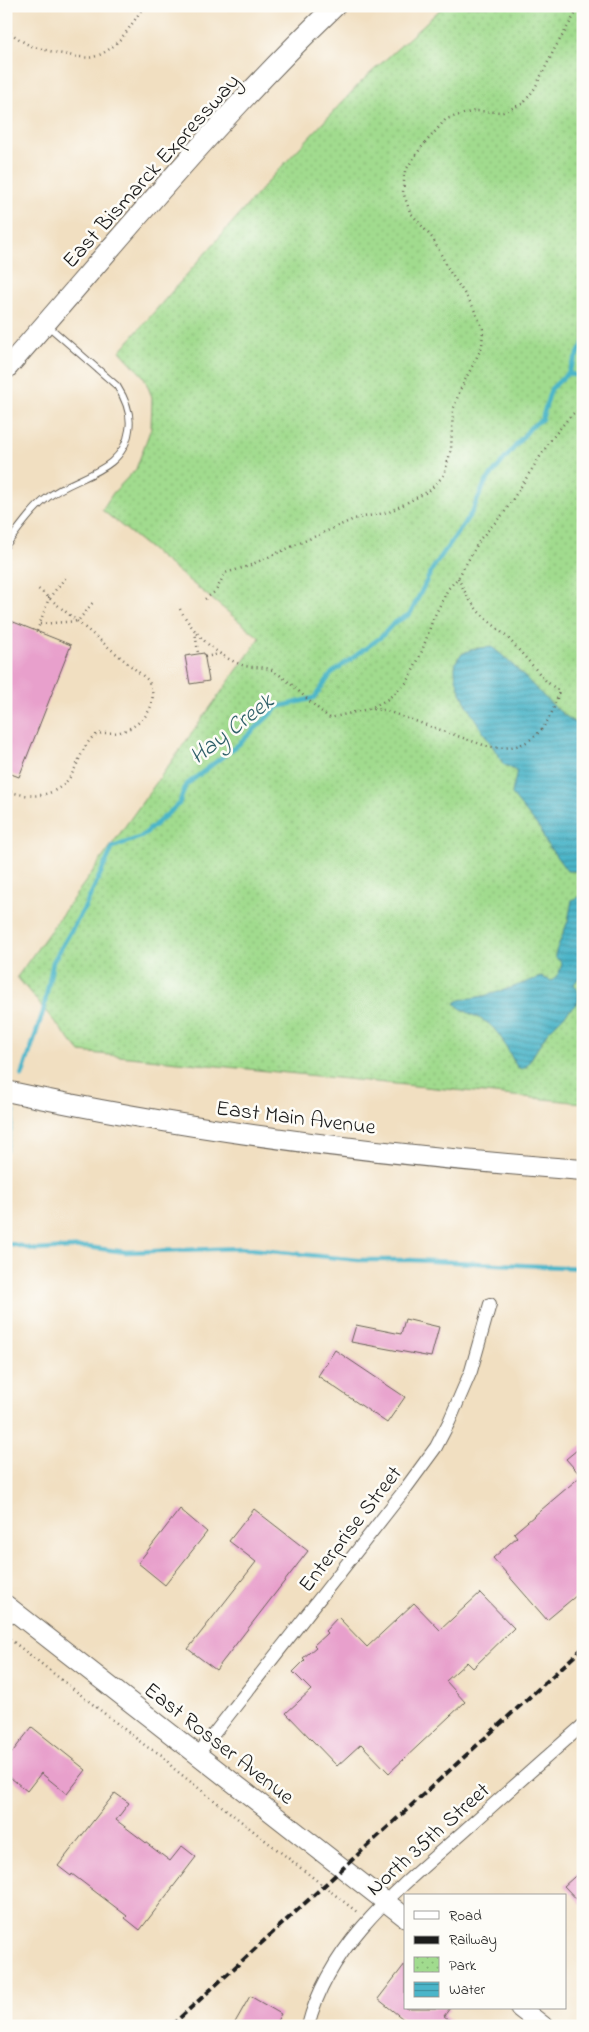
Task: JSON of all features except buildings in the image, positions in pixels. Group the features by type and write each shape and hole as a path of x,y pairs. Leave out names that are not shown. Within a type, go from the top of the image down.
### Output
{"main road":[{"name":"East Bismarck Expressway","path":"6,370 219,126 276,64 335,6"},
{"name":"East Main Avenue","path":"6,1091 202,1128 334,1146 494,1163 583,1170"}],"street":[{"name":"Enterprise Street","path":"198,1754 403,1492 436,1446 449,1422 471,1371 490,1304"},
{"name":"East Rosser Avenue","path":"6,1604 404,1916"},
{"name":"North 35th Street","path":"308,2026 316,1998 330,1971 384,1901 583,1725"},
{"path":"522,2010 542,2026"}],"lane":[{"path":"6,544 45,498 108,466 121,452 129,435 129,413 124,396 117,386 46,324"}],"path":[{"path":"6,30 29,45 64,54 92,58 110,48 126,34 144,6"},
{"path":"205,599 216,591 225,573 246,567 354,519 389,512 428,491 444,475 451,450 453,410 460,390 482,347 484,329 433,239 410,212 403,192 405,171 446,119 474,111 503,112 524,103 535,88 555,48 580,6"},
{"path":"368,710 388,699 408,681 422,654 433,619 448,589 458,578 481,538 504,513 550,440 571,415 583,407"},
{"path":"37,631 49,598 66,577"},
{"path":"180,609 194,629 220,654 229,660 247,666 272,670 330,718 368,710 384,710 486,746 507,748 531,740 547,724 559,691 547,682 509,639 479,612 468,598 458,578"},
{"path":"6,790 36,797 57,788 72,774 93,737 98,734 117,732 130,728 146,717 151,710 153,695 148,680 37,588"},
{"path":"40,624 78,621 94,601"},
{"path":"194,629 198,653"},
{"path":"205,657 220,654"},
{"path":"6,1636 147,1747 162,1755 173,1768 368,1921"}],"green space":[{"path":"444,6 583,6 583,1103 80,1052 17,977 260,638 102,510 113,493 136,469 151,428 152,397 144,377 120,351 272,177 363,80"}],"water":[{"path":"492,647 515,667 547,700 570,720 583,728 583,871 567,871 545,841 540,829 512,795 516,771 503,764 462,695 456,680 455,667 459,657 470,650"},
{"path":"583,895 583,973 574,984 579,994 578,1002 547,1033 526,1067 522,1069 517,1067 502,1039 489,1024 461,1009 455,1003 462,999 494,993 541,977 552,981 559,973 562,963 555,957 555,954 568,921 572,900"}],"waterway":[{"name":"Hay Creek","path":"22,1076 43,1012 53,962 85,907 113,847 141,837 179,804 186,785 239,744 278,707 314,698 332,673 381,637 394,623 410,614 433,568 472,512 485,483 531,427 542,419 551,389 568,373 583,344"},
{"path":"568,373 583,378"},
{"name":"Hay Creek","path":"6,1150 14,1112"},
{"path":"8,1243 36,1250 87,1247 126,1252 241,1248 358,1260 411,1260 583,1268"}],"railway":[{"path":"171,2026 583,1648"}]}
